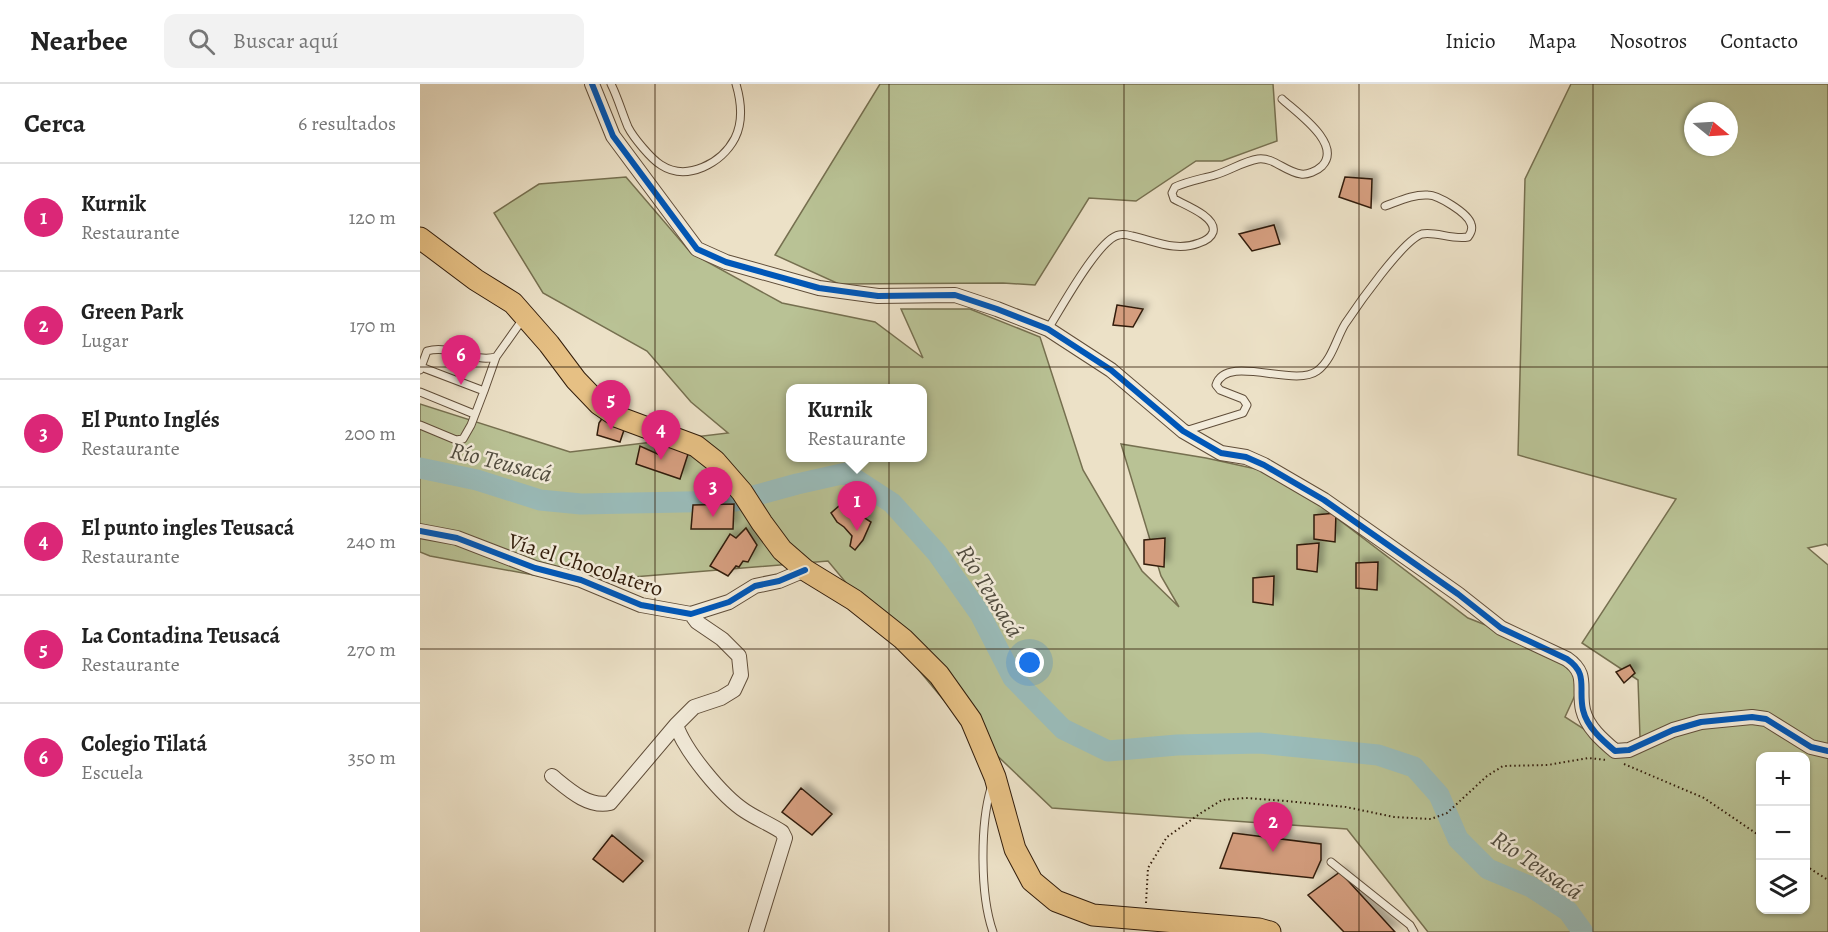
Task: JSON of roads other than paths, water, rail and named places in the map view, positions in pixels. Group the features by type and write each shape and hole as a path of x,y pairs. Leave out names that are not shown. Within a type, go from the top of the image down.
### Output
{"main road":[{"path":"420,238 476,280 513,303 599,405 618,417 696,446 716,461 742,492 782,550 806,570 854,600 903,639 939,675 971,720 995,777 1015,849 1032,881 1056,901 1093,915 1145,918 1270,932"}],"street":[{"path":"592,84 613,136 697,249 726,262 819,288 878,296 955,295 1048,329 1111,370 1183,432 1221,453 1246,457 1264,465 1324,500 1458,594 1501,628 1574,664 1580,671 1582,680 1583,711 1597,735 1615,751 1629,750 1673,730 1701,722 1752,717 1766,719 1811,747 1828,751"},
{"name":"Vía el Chocolatero","path":"420,531 457,538 535,568 581,580 641,605 691,614 729,602 755,586 779,581 806,570"},
{"path":"552,776 577,795 593,802 610,803 694,707 721,698 734,690 741,675 739,656 722,639 697,622 691,614"},
{"path":"676,725 688,751 729,798 744,811 782,832 785,838 756,932"}],"lane":[{"path":"612,84 629,129 644,148 661,165 687,172 702,168 716,159 735,138 740,107 736,84"},
{"path":"1048,329 1076,284 1111,237 1121,234 1165,246 1189,247 1204,242 1212,236 1214,228 1211,221 1174,199 1172,193 1175,187 1190,180 1214,176 1256,159 1269,159 1300,174 1311,173 1323,166 1328,154 1325,139 1282,99"},
{"path":"1183,432 1243,413 1246,405 1243,399 1220,390 1215,385 1218,378 1225,373 1305,375 1314,373 1323,367 1344,326 1367,293 1414,239 1422,234 1461,238 1468,237 1471,232 1472,226 1469,219 1449,204 1431,195 1420,195 1385,206"},
{"path":"420,425 456,440 463,439 471,426 496,357 525,316"},
{"path":"484,391 421,369 427,351 437,348 485,360 496,357"},
{"path":"420,392 474,414"},
{"path":"993,932 989,920 984,878 985,808 995,777"},
{"path":"1331,862 1410,925 1414,932"}],"waterway":[{"name":"Río Teusacá","path":"420,468 477,480 540,500 581,504 735,501 846,473 892,503 937,553 980,614 1013,678 1063,729 1108,751 1177,745 1259,743 1378,755 1414,767 1439,795 1458,839 1488,869 1531,887 1568,911 1583,932"}],"place":[{"name":"Colegio Tilatá","path":"461,385"},
{"name":"La Contadina Teusacá","path":"611,430"},
{"name":"El punto ingles Teusacá","path":"661,460"},
{"name":"El Punto Inglés","path":"713,517"},
{"name":"Kurnik","path":"857,531"},
{"name":"Green Park","path":"1273,852"}]}
